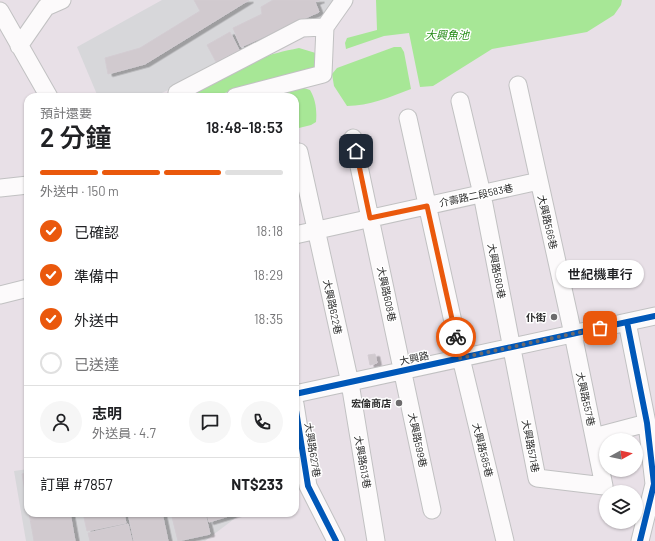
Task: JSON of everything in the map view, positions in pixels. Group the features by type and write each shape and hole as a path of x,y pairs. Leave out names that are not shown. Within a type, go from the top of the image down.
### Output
{"street":[{"path":"19,46 44,4 62,0"},
{"path":"250,93 323,74 325,26 344,0"},
{"path":"0,11 47,93"},
{"path":"177,93 302,28 325,26"},
{"name":"大興路566巷","path":"518,85 573,334"},
{"name":"大興路580巷","path":"460,101 482,194 512,348"},
{"name":"大興路585巷","path":"408,118 460,358 505,541"},
{"name":"大興路608巷","path":"353,138 403,371"},
{"name":"大興路622巷","path":"299,152 350,383"},
{"name":"介壽路二段583巷","path":"299,234 539,181"},
{"path":"0,188 24,185"},
{"path":"0,295 24,289"},
{"name":"大興路","path":"299,393 655,316"},
{"path":"627,322 647,423 654,484 640,541"},
{"name":"大興路557巷","path":"573,334 604,485"},
{"name":"大興路571巷","path":"512,348 537,478 599,485"},
{"name":"大興路599巷","path":"403,371 432,510"},
{"name":"大興路613巷","path":"350,383 376,541"},
{"path":"594,437 647,423"},
{"name":"大興路627巷","path":"299,429 308,486 336,541"}],"shaded area":[{"path":"162,0 342,0 326,18 162,93 96,93 77,47"},
{"path":"24,470 24,517 237,517 205,541 26,541 14,471"}],"water":[{"name":"大興魚池","path":"376,0 622,0 621,5 614,15 587,32 492,49 433,86 420,87 409,33 384,36 346,49 345,43 347,38 377,30"},
{"name":"大興魚池","path":"394,47 401,47 404,52 411,89 371,103 347,106 334,86 332,74 337,68"},
{"path":"299,48 319,54 320,60 314,67 305,72 224,93 193,93 257,60 272,54"},
{"path":"304,88 310,90 315,102 316,122 299,128 299,93 281,93"}],"building":[{"path":"194,0 249,0 145,64 108,74 105,58 140,48 200,11"},
{"path":"273,0 320,0 315,2 319,12 241,47 233,28 262,14 261,7"},
{"path":"230,32 239,50 216,62 207,45"},
{"path":"375,354 377,363 370,365 368,355"},
{"path":"24,473 24,485 22,474"},
{"path":"30,517 71,517 75,541 34,541"},
{"path":"84,517 125,517 126,523 87,531"},
{"path":"129,517 163,517 168,541 134,541"},
{"path":"172,517 206,517 210,534 178,541"},
{"path":"208,517 226,517 209,522"},
{"path":"128,524 132,541 90,541 88,533"}],"cycle path":[{"path":"299,393 655,316"},
{"path":"627,322 647,423 654,484 640,541"},
{"path":"299,429 308,486 336,541"}],"way so far":[{"path":"456,337 460,358 600,328"}],"place":[{"name":"仆街","path":"554,317"},
{"name":"世紀機車行","path":"600,328"},
{"name":"宏倫商店","path":"399,403"}],"route":[{"path":"356,151 370,218 427,206 456,337"}]}
